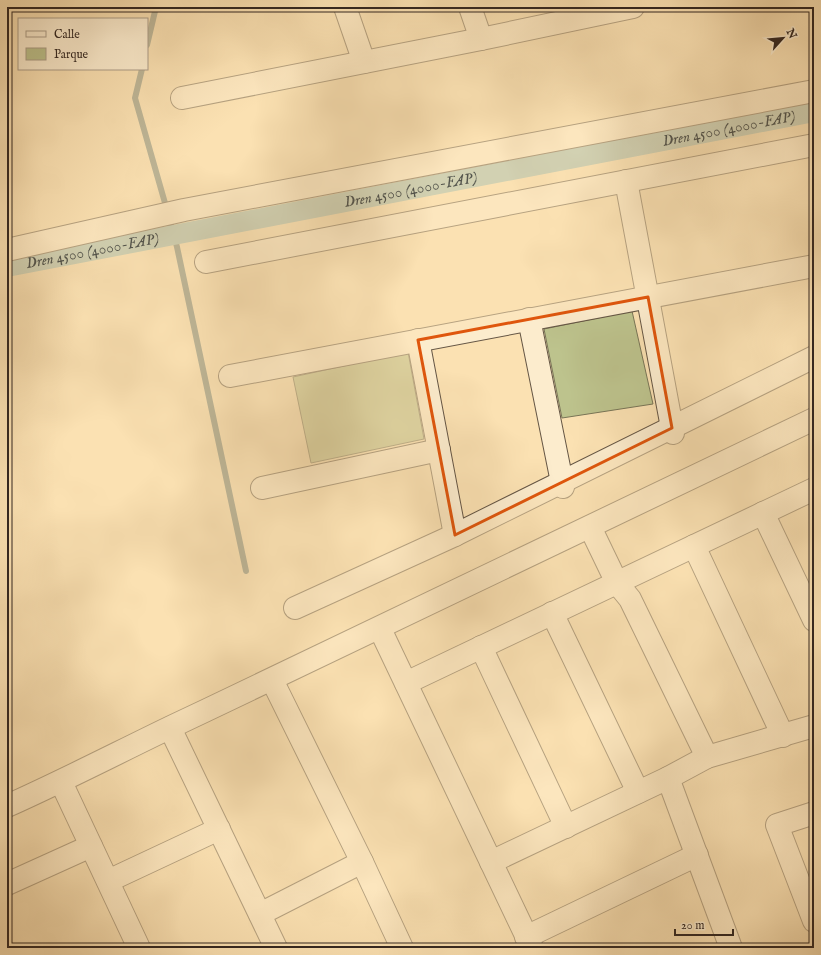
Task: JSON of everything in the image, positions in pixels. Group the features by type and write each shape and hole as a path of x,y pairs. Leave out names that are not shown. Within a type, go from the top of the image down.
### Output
{"street":[{"path":"345,7 364,62"},
{"path":"470,7 481,39"},
{"path":"182,98 481,39 593,11 633,7"},
{"path":"7,250 171,213 814,90"},
{"path":"206,262 814,145"},
{"path":"626,181 673,430"},
{"path":"230,376 814,266"},
{"path":"529,319 562,485"},
{"path":"418,340 455,535"},
{"path":"295,608 562,485 673,430 814,357"},
{"path":"7,806 61,782 170,728 380,629 590,527 813,423"},
{"path":"262,488 439,450"},
{"path":"406,683 814,488"},
{"path":"763,513 814,620"},
{"path":"590,527 617,583 630,599 707,757"},
{"path":"694,546 783,736"},
{"path":"552,613 638,792"},
{"path":"380,629 529,942 697,855"},
{"path":"481,647 566,827"},
{"path":"272,680 362,862 402,948"},
{"path":"491,862 668,778 707,757 814,726"},
{"path":"170,728 276,948"},
{"path":"668,778 731,948"},
{"path":"61,782 108,881 137,947"},
{"path":"814,813 777,825 814,921"},
{"path":"108,881 218,829"},
{"path":"7,884 91,846"},
{"path":"260,914 362,862"}],"highlighted area":[{"path":"648,297 672,428 455,535 418,340"}],"green space":[{"path":"632,311 653,404 562,418 544,329"},
{"path":"408,352 424,439 311,463 293,377"}],"waterway":[{"path":"148,41 156,7"},
{"path":"142,70 135,98 177,247 246,571"},
{"name":"Dren 4500 (4000-FAP)","path":"7,267 814,112"}]}
